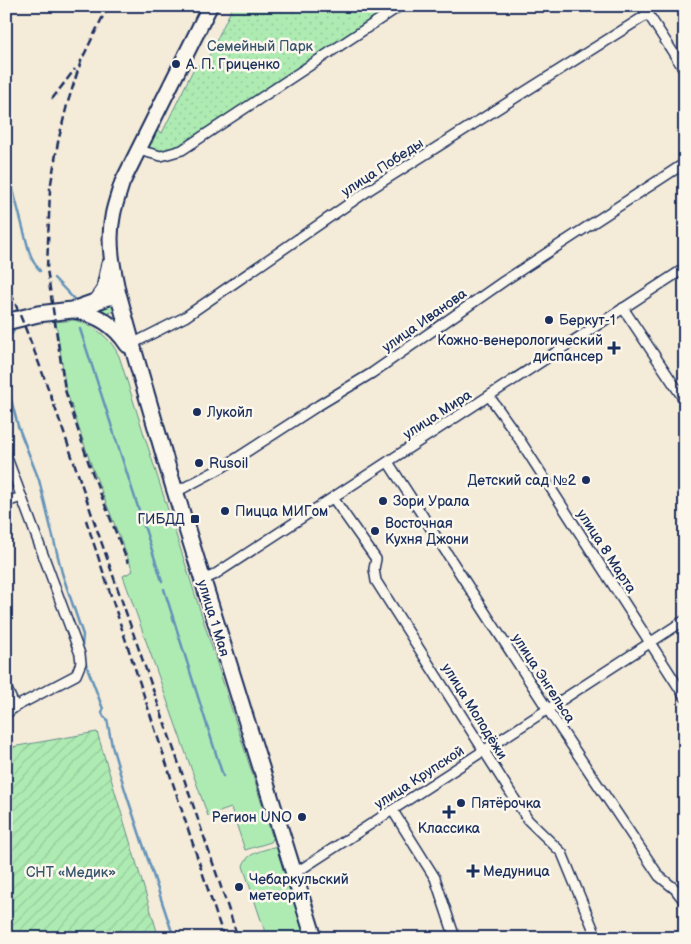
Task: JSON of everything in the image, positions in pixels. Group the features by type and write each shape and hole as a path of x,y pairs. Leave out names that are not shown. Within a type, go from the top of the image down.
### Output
{"main road":[{"path":"6,322 28,316 72,310 97,310 112,316 121,304 111,252 110,232 113,213 122,183 210,6"},
{"path":"97,310 104,290 111,252"},
{"name":"улица 1 Мая","path":"121,304 176,492 314,938"},
{"path":"97,310 133,350"}],"street":[{"path":"138,150 161,156 182,150 400,6"},
{"path":"646,10 685,71"},
{"name":"улица Победы","path":"133,350 185,317 369,190 646,10"},
{"name":"улица Иванова","path":"176,492 223,467 372,373 504,281 685,163"},
{"name":"улица Мира","path":"203,580 214,575 333,498 685,268"},
{"path":"623,308 685,401"},
{"name":"улица 8 Марта","path":"489,396 514,431 685,697"},
{"path":"6,455 80,654 81,663 76,675 6,714"},
{"name":"улица Энгельса","path":"388,462 548,710 659,876 675,889 685,902"},
{"path":"6,502 22,497"},
{"name":"улица Молодёжи","path":"333,498 376,560 374,570 376,581 528,820 562,853 597,938"},
{"name":"улица Крупской","path":"293,872 303,868 392,811 685,620"},
{"path":"6,687 15,708"},
{"path":"392,811 436,878 455,938"}],"green space":[{"name":"Семейный Парк","path":"233,6 394,6 180,147 162,152 146,149 155,130 162,133 194,68 207,60"},
{"path":"113,303 116,309 112,312 106,313 95,310"},
{"path":"74,320 88,325 101,333 111,343 119,356 273,839 271,842 245,850 231,808 208,816 123,576 133,571 92,467 66,390 56,322"},
{"name":"СНТ «Медик»","path":"97,732 159,938 6,938 6,748"},
{"path":"273,847 277,848 305,938 267,938 243,866 251,855"}],"waterway":[{"path":"6,163 29,251 40,271"},
{"path":"54,278 74,299"},
{"path":"80,329 162,581"},
{"path":"6,340 14,331"},
{"path":"6,380 18,426 39,480 62,573 83,635 84,659 103,709 102,713 107,719 112,746 125,790 174,938"},
{"path":"164,589 223,776"}],"railway":[{"path":"108,6 81,61 58,142 50,189 47,269 65,390 90,467 128,563"},
{"path":"52,99 75,69"},
{"path":"6,282 56,411 238,938"},
{"path":"86,520 224,938"}],"place":[{"name":"А. П. Гриценко","path":"176,64"},
{"name":"Беркут-1","path":"549,320"},
{"name":"Кожно-венерологический диспансер","path":"614,348"},
{"name":"Лукойл","path":"197,412"},
{"name":"Rusoil","path":"199,463"},
{"name":"Детский сад №2","path":"586,480"},
{"name":"Зори Урала","path":"383,501"},
{"name":"Пицца МИГом","path":"225,511"},
{"name":"ГИБДД","path":"195,519"},
{"name":"Восточная Кухня Джони","path":"375,531"},
{"name":"Пятёрочка","path":"461,803"},
{"name":"Классика","path":"449,812"},
{"name":"Регион UNO","path":"302,817"},
{"name":"Медуница","path":"473,871"},
{"name":"Чебаркульский метеорит","path":"239,887"}]}
